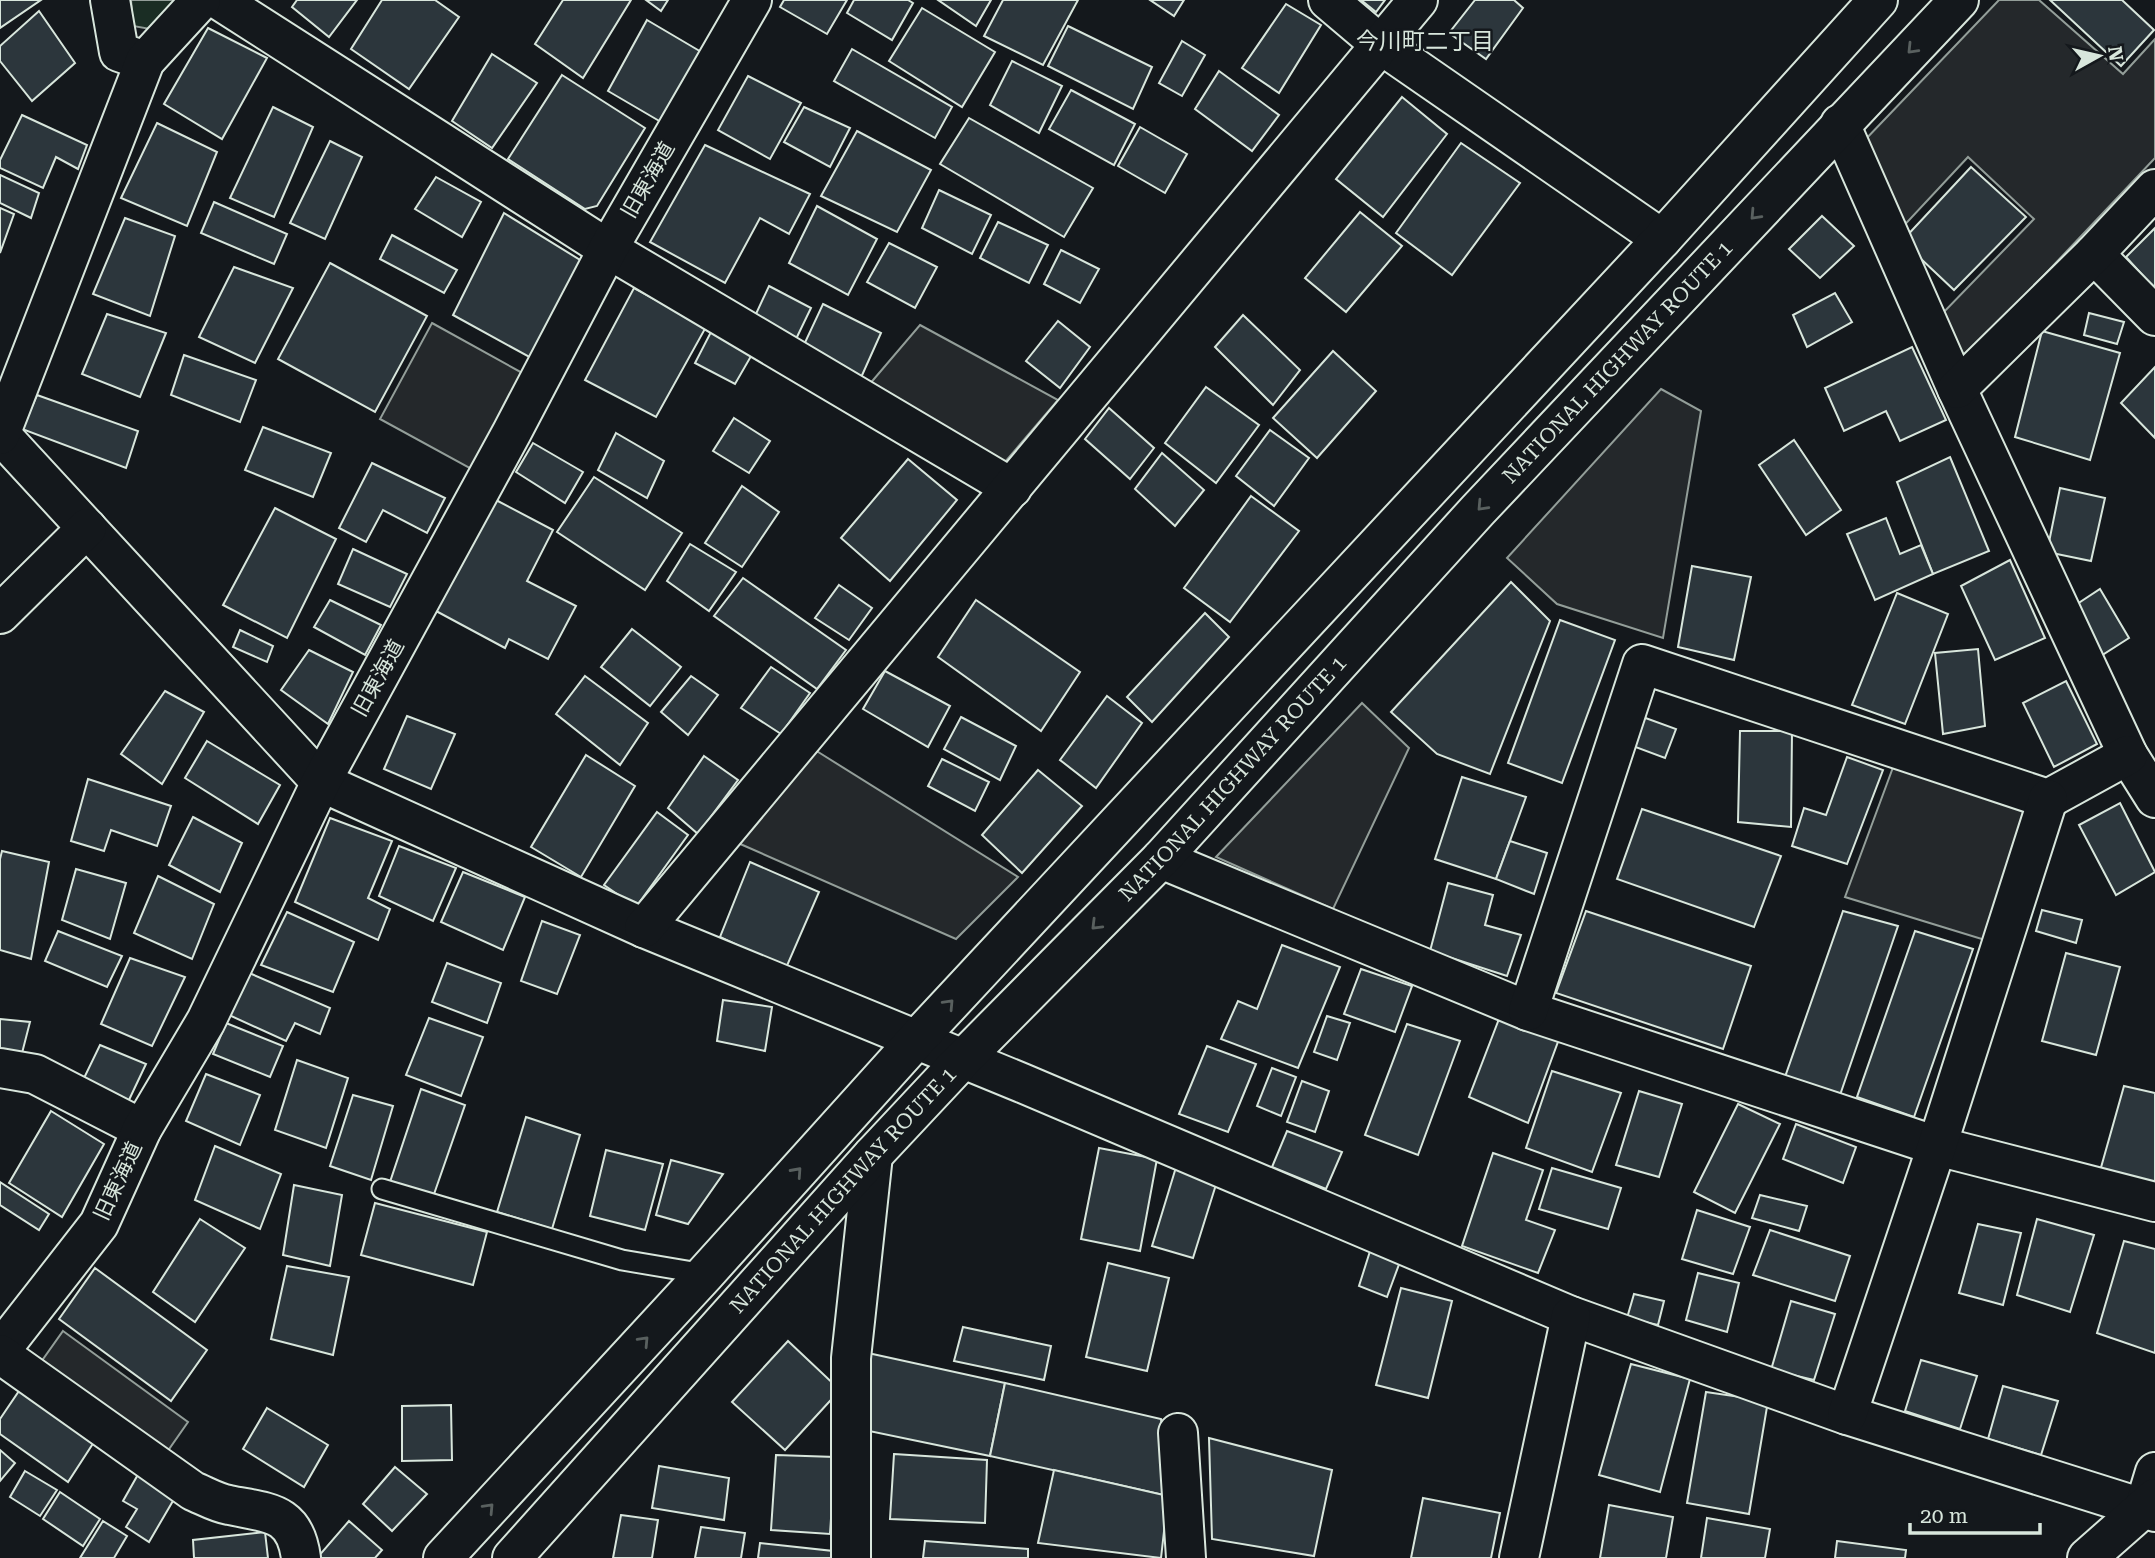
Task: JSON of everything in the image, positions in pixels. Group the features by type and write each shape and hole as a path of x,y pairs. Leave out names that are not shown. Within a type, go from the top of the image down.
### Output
{"main road":[{"path":"110,0 119,52 145,61"},
{"path":"201,0 145,61 0,435 321,782 644,928 917,1039 1571,1316 1847,1415 2151,1506"},
{"path":"219,0 608,249 1012,488"},
{"name":"旧東海道","path":"0,1352 99,1224 142,1129 206,1021 321,782 512,432 608,249 752,0"},
{"path":"1328,0 1380,44 1662,239"},
{"path":"644,928 1418,0"},
{"path":"443,1558 917,1039 1662,239 1878,0"},
{"name":"NATIONAL HIGHWAY ROUTE 1","path":"512,1558 873,1155 962,1060 1161,859 1478,510 1959,0"},
{"path":"1840,124 1956,389 2128,755 2155,798"},
{"path":"1956,389 2094,254 2155,189"},
{"path":"2094,254 2155,316"},
{"path":"0,614 87,528"},
{"path":"1528,1011 1642,664 2048,799"},
{"path":"1847,1415 1937,1146 2048,799 2128,755"},
{"path":"1161,859 1528,1011 1937,1146 2155,1202"},
{"path":"0,1068 35,1074 142,1129"},
{"path":"851,1558 851,1358 873,1155"},
{"path":"1519,1558 1571,1316"},
{"path":"0,1352 193,1491 226,1505 257,1509 284,1518 299,1542 302,1558"},
{"path":"1178,1433 1186,1558"},
{"path":"2087,1558 2151,1506 2155,1472"}],"lane":[{"path":"382,1189 622,1260 705,1274"}],"green space":[{"path":"131,0 176,0 150,29 133,26"}],"shaded area":[{"path":"1999,0 2039,0 2123,74 2155,39 2155,158 1960,364 1940,316 2034,219 1968,157 1898,232 1862,143"},
{"path":"432,323 526,375 475,471 380,419"},
{"path":"920,325 1058,400 1005,462 868,386"},
{"path":"1661,389 1701,411 1663,638 1557,604 1507,558"},
{"path":"1362,703 1409,748 1333,909 1216,857"},
{"path":"815,750 1018,877 956,939 738,843"},
{"path":"1895,762 2030,806 1985,940 1845,897"},
{"path":"63,1331 188,1422 167,1452 41,1362"}],"building":[{"path":"0,0 41,0 0,28"},
{"path":"297,0 357,0 329,37 292,7"},
{"path":"382,0 435,0 459,17 409,89 351,49"},
{"path":"563,0 631,0 583,78 535,44"},
{"path":"646,0 668,0 661,11"},
{"path":"784,0 847,0 827,34 780,7"},
{"path":"854,0 908,0 913,3 892,40 847,13"},
{"path":"938,0 991,0 976,26"},
{"path":"1003,0 1078,0 1043,65 984,36"},
{"path":"1150,0 1184,0 1174,16"},
{"path":"1361,0 1385,0 1376,12"},
{"path":"1475,0 1514,0 1523,8 1486,59 1449,33"},
{"path":"2050,0 2122,0 2154,30 2121,66"},
{"path":"1286,4 1321,25 1279,93 1242,68"},
{"path":"922,8 995,52 962,107 889,61"},
{"path":"39,11 75,63 32,101 0,61 0,46"},
{"path":"647,20 703,53 661,122 608,91"},
{"path":"1068,26 1152,67 1133,109 1048,66"},
{"path":"208,28 267,58 222,139 164,104"},
{"path":"1182,41 1205,55 1182,96 1159,83"},
{"path":"852,49 952,107 935,138 834,81"},
{"path":"492,54 537,83 492,148 452,121"},
{"path":"1012,61 1062,86 1039,133 990,105"},
{"path":"1219,71 1279,115 1252,151 1195,109"},
{"path":"562,75 645,128 597,206 585,209 508,159"},
{"path":"748,76 801,103 770,159 718,130"},
{"path":"1071,90 1135,124 1114,165 1049,129"},
{"path":"1402,97 1447,134 1383,217 1336,179"},
{"path":"273,107 313,127 274,217 230,198"},
{"path":"804,107 850,128 830,167 784,142"},
{"path":"22,115 87,145 78,169 56,157 43,188 0,168 0,160"},
{"path":"969,118 1093,188 1064,237 940,164"},
{"path":"157,123 217,152 187,226 121,198"},
{"path":"1140,127 1187,154 1165,193 1118,166"},
{"path":"857,131 931,170 897,232 821,196"},
{"path":"330,141 362,157 325,239 290,223"},
{"path":"1461,143 1520,183 1452,275 1396,233"},
{"path":"705,145 810,194 789,234 760,218 725,283 650,242"},
{"path":"1971,167 2026,217 1954,290 1902,241"},
{"path":"0,175 39,193 31,218 0,203"},
{"path":"436,177 481,202 462,237 415,209"},
{"path":"939,190 991,215 972,254 922,228"},
{"path":"214,202 287,234 274,264 201,233"},
{"path":"817,206 877,239 848,295 789,263"},
{"path":"0,208 14,214 0,253"},
{"path":"1360,212 1402,246 1346,312 1305,278"},
{"path":"504,213 585,263 533,359 453,315"},
{"path":"1822,216 1854,246 1820,278 1789,249"},
{"path":"125,218 175,236 150,316 93,294"},
{"path":"998,222 1048,245 1029,283 980,258"},
{"path":"2155,228 2155,289 2126,257"},
{"path":"392,235 457,270 444,293 380,259"},
{"path":"889,243 937,267 915,308 867,282"},
{"path":"1061,250 1099,269 1080,303 1044,284"},
{"path":"330,263 427,316 375,412 278,359"},
{"path":"234,267 293,288 255,363 199,337"},
{"path":"769,286 811,308 796,339 755,316"},
{"path":"634,288 706,327 656,417 585,380"},
{"path":"1835,293 1852,322 1807,347 1793,315"},
{"path":"823,304 881,333 859,382 801,351"},
{"path":"2089,313 2124,322 2117,344 2084,335"},
{"path":"107,314 166,333 140,397 82,374"},
{"path":"1243,315 1300,370 1273,405 1215,347"},
{"path":"1058,321 1090,347 1060,388 1026,361"},
{"path":"712,330 754,351 735,384 695,363"},
{"path":"2042,331 2120,353 2090,460 2015,437"},
{"path":"1912,347 1946,420 1900,441 1886,411 1844,431 1825,388"},
{"path":"1333,351 1376,391 1317,458 1273,418"},
{"path":"184,355 256,380 240,422 171,395"},
{"path":"2155,367 2155,438 2121,403"},
{"path":"1206,387 1259,425 1216,483 1165,443"},
{"path":"37,395 138,431 126,468 22,429"},
{"path":"1109,408 1154,448 1130,479 1085,439"},
{"path":"734,418 770,441 749,473 713,451"},
{"path":"263,427 331,453 313,497 245,470"},
{"path":"1270,430 1309,458 1274,506 1236,476"},
{"path":"616,433 664,461 647,498 598,470"},
{"path":"1794,440 1841,510 1806,535 1759,465"},
{"path":"533,443 583,472 565,503 516,472"},
{"path":"1162,453 1204,490 1175,526 1135,489"},
{"path":"1950,457 1989,551 1933,574 1897,482"},
{"path":"908,459 957,500 890,581 841,538"},
{"path":"372,463 445,498 427,533 383,510 366,542 339,528"},
{"path":"594,477 682,533 645,590 557,532"},
{"path":"742,486 779,512 742,567 705,543"},
{"path":"2060,488 2105,498 2091,561 2047,552"},
{"path":"1251,496 1299,531 1230,622 1184,588"},
{"path":"494,499 553,530 527,581 576,606 548,659 509,639 505,648 436,611"},
{"path":"275,508 336,539 287,638 223,605"},
{"path":"1886,518 1900,554 1921,545 1933,574 1875,600 1847,534"},
{"path":"690,544 736,572 709,611 667,581"},
{"path":"353,549 407,574 390,607 338,584"},
{"path":"2010,560 2045,638 1995,660 1961,586"},
{"path":"1692,566 1751,577 1734,660 1678,647"},
{"path":"743,578 846,650 817,689 714,616"},
{"path":"1511,582 1550,621 1490,774 1437,754 1391,712"},
{"path":"839,585 872,608 849,640 815,618"},
{"path":"2100,589 2129,638 2096,659 2068,610"},
{"path":"1897,593 1948,614 1905,724 1852,705"},
{"path":"330,600 381,625 365,655 314,627"},
{"path":"976,600 1080,672 1041,731 938,657"},
{"path":"1205,613 1229,637 1152,722 1127,697"},
{"path":"1560,620 1615,640 1562,783 1508,763"},
{"path":"632,629 681,667 650,706 601,667"},
{"path":"240,630 273,646 267,662 233,647"},
{"path":"1978,649 1985,726 1943,734 1935,653"},
{"path":"309,650 353,672 328,724 281,690"},
{"path":"771,667 810,693 781,734 741,708"},
{"path":"885,671 950,706 928,747 863,709"},
{"path":"585,676 648,723 620,765 556,714"},
{"path":"691,676 718,695 688,735 661,712"},
{"path":"2066,681 2097,744 2054,767 2023,703"},
{"path":"165,691 204,712 162,784 121,754"},
{"path":"1107,696 1142,723 1096,788 1060,760"},
{"path":"407,716 455,734 431,789 384,769"},
{"path":"1640,716 1676,729 1665,758 1630,745"},
{"path":"961,717 1016,746 1000,780 944,749"},
{"path":"1740,731 1792,731 1791,827 1738,822"},
{"path":"207,741 280,785 258,824 185,778"},
{"path":"586,755 635,786 581,877 531,847"},
{"path":"704,756 738,780 698,834 668,808"},
{"path":"1847,757 1883,770 1847,864 1792,846 1804,808 1826,815"},
{"path":"942,759 989,782 975,811 928,786"},
{"path":"1038,770 1082,806 1022,873 982,835"},
{"path":"1462,777 1526,797 1496,879 1435,859"},
{"path":"88,779 171,806 157,846 111,830 104,851 71,841"},
{"path":"2120,803 2155,872 2116,895 2079,825"},
{"path":"1642,809 1781,856 1754,927 1617,879"},
{"path":"657,812 688,835 636,907 604,885"},
{"path":"193,817 242,843 220,892 169,865"},
{"path":"330,818 392,841 368,898 390,909 378,940 295,902"},
{"path":"1510,841 1547,853 1534,894 1496,879"},
{"path":"399,846 456,868 433,921 379,896"},
{"path":"2,851 49,862 31,959 0,950"},
{"path":"750,862 819,892 786,968 720,937"},
{"path":"76,869 126,883 110,939 62,920"},
{"path":"463,872 525,897 503,950 441,922"},
{"path":"158,876 214,904 192,959 134,933"},
{"path":"1448,883 1493,895 1485,925 1521,935 1507,976 1430,951"},
{"path":"2042,910 2082,920 2076,943 2036,931"},
{"path":"1586,911 1751,966 1723,1049 1556,993"},
{"path":"1843,911 1898,926 1839,1098 1785,1077"},
{"path":"287,912 354,942 333,992 261,965"},
{"path":"542,921 580,935 557,994 521,981"},
{"path":"58,931 122,956 107,987 45,961"},
{"path":"1915,931 1973,949 1914,1117 1857,1097"},
{"path":"1282,945 1340,967 1298,1068 1221,1039 1238,1001 1257,1009"},
{"path":"2066,953 2120,967 2096,1055 2042,1041"},
{"path":"130,958 185,977 152,1046 101,1024"},
{"path":"447,963 501,983 487,1023 432,1002"},
{"path":"1361,969 1412,986 1395,1032 1344,1014"},
{"path":"247,972 330,1008 320,1034 295,1023 286,1041 229,1015"},
{"path":"723,1000 772,1007 765,1051 717,1041"},
{"path":"1327,1016 1350,1023 1337,1060 1314,1052"},
{"path":"429,1018 483,1037 461,1096 406,1075"},
{"path":"0,1019 30,1022 21,1057 0,1051"},
{"path":"1499,1019 1559,1039 1528,1123 1469,1097"},
{"path":"226,1023 283,1046 270,1077 213,1054"},
{"path":"1407,1024 1460,1041 1418,1155 1365,1135"},
{"path":"100,1045 146,1064 128,1102 84,1078"},
{"path":"1207,1046 1256,1064 1228,1132 1179,1114"},
{"path":"297,1060 348,1078 326,1148 275,1130"},
{"path":"1272,1068 1296,1077 1281,1116 1257,1106"},
{"path":"1552,1071 1621,1093 1592,1172 1526,1148"},
{"path":"206,1074 260,1095 240,1145 186,1121"},
{"path":"1302,1081 1329,1091 1315,1132 1287,1122"},
{"path":"2124,1086 2155,1093 2155,1183 2100,1171"},
{"path":"421,1089 465,1105 433,1197 390,1182"},
{"path":"1639,1091 1682,1104 1659,1177 1616,1165"},
{"path":"353,1095 393,1106 371,1180 330,1166"},
{"path":"1738,1104 1780,1124 1735,1213 1694,1192"},
{"path":"51,1111 104,1144 62,1217 9,1183"},
{"path":"526,1117 580,1135 552,1229 497,1212"},
{"path":"1796,1124 1856,1147 1843,1183 1783,1159"},
{"path":"1287,1131 1342,1152 1326,1189 1272,1167"},
{"path":"215,1146 281,1174 260,1229 195,1200"},
{"path":"1099,1148 1157,1159 1140,1251 1081,1239"},
{"path":"606,1150 663,1164 645,1230 590,1216"},
{"path":"1493,1153 1543,1170 1526,1220 1555,1230 1538,1273 1462,1246"},
{"path":"671,1160 723,1174 688,1224 656,1215"},
{"path":"1177,1164 1219,1175 1193,1258 1152,1246"},
{"path":"1552,1168 1621,1188 1608,1229 1539,1209"},
{"path":"0,1182 49,1214 39,1230 0,1205"},
{"path":"294,1185 342,1195 330,1266 283,1255"},
{"path":"1760,1195 1807,1206 1799,1231 1752,1218"},
{"path":"375,1203 487,1232 473,1285 361,1255"},
{"path":"1697,1210 1750,1227 1733,1274 1682,1259"},
{"path":"200,1219 245,1248 195,1322 153,1292"},
{"path":"2037,1219 2094,1235 2070,1312 2017,1295"},
{"path":"1978,1224 2021,1233 2003,1305 1959,1293"},
{"path":"1770,1230 1850,1256 1835,1301 1753,1275"},
{"path":"2124,1241 2155,1249 2155,1353 2097,1333"},
{"path":"1371,1248 1401,1259 1387,1297 1359,1286"},
{"path":"1108,1263 1169,1278 1147,1371 1086,1357"},
{"path":"287,1266 349,1277 333,1355 271,1339"},
{"path":"95,1268 207,1350 171,1401 59,1319"},
{"path":"1698,1273 1739,1283 1727,1332 1686,1320"},
{"path":"1401,1288 1452,1301 1428,1398 1376,1385"},
{"path":"1634,1294 1664,1301 1658,1325 1627,1318"},
{"path":"1791,1301 1835,1314 1814,1380 1771,1370"},
{"path":"963,1327 1051,1346 1044,1380 954,1361"},
{"path":"788,1341 840,1390 785,1450 732,1402"},
{"path":"868,1353 1005,1383 990,1456 869,1431"},
{"path":"1921,1360 1977,1376 1960,1429 1905,1411"},
{"path":"1631,1364 1690,1379 1660,1492 1599,1475"},
{"path":"1005,1383 1161,1419 1168,1496 990,1456"},
{"path":"2003,1386 2058,1401 2041,1455 1988,1439"},
{"path":"21,1388 94,1442 68,1482 0,1434 0,1419"},
{"path":"1706,1392 1768,1401 1749,1514 1687,1503"},
{"path":"451,1405 452,1460 402,1461 402,1406"},
{"path":"267,1408 328,1445 304,1487 243,1449"},
{"path":"1209,1438 1332,1470 1314,1556 1212,1539"},
{"path":"0,1450 15,1463 0,1481"},
{"path":"894,1454 987,1460 985,1523 890,1519"},
{"path":"776,1455 835,1457 830,1534 771,1530"},
{"path":"659,1466 729,1478 724,1520 652,1508"},
{"path":"395,1467 427,1494 392,1531 363,1504"},
{"path":"1054,1470 1168,1496 1161,1558 1038,1543"},
{"path":"25,1471 57,1490 40,1516 10,1497"},
{"path":"140,1471 177,1494 149,1542 126,1527 137,1509 123,1501"},
{"path":"60,1492 100,1519 83,1546 43,1519"},
{"path":"1423,1498 1500,1513 1491,1558 1411,1558"},
{"path":"1609,1505 1673,1517 1666,1558 1600,1558"},
{"path":"621,1515 658,1520 652,1558 613,1558"},
{"path":"1707,1518 1770,1529 1765,1558 1701,1558"},
{"path":"103,1521 127,1536 114,1558 80,1558"},
{"path":"349,1521 382,1550 375,1558 317,1558"},
{"path":"701,1527 745,1533 741,1558 695,1558"},
{"path":"265,1532 268,1558 194,1558 193,1540"},
{"path":"925,1541 1028,1549 1028,1558 923,1558"},
{"path":"1837,1541 1906,1550 1905,1558 1835,1558"},
{"path":"760,1543 833,1551 832,1558 758,1558"}],"district":[{"name":"今川町二丁目","path":"1425,41"}]}
